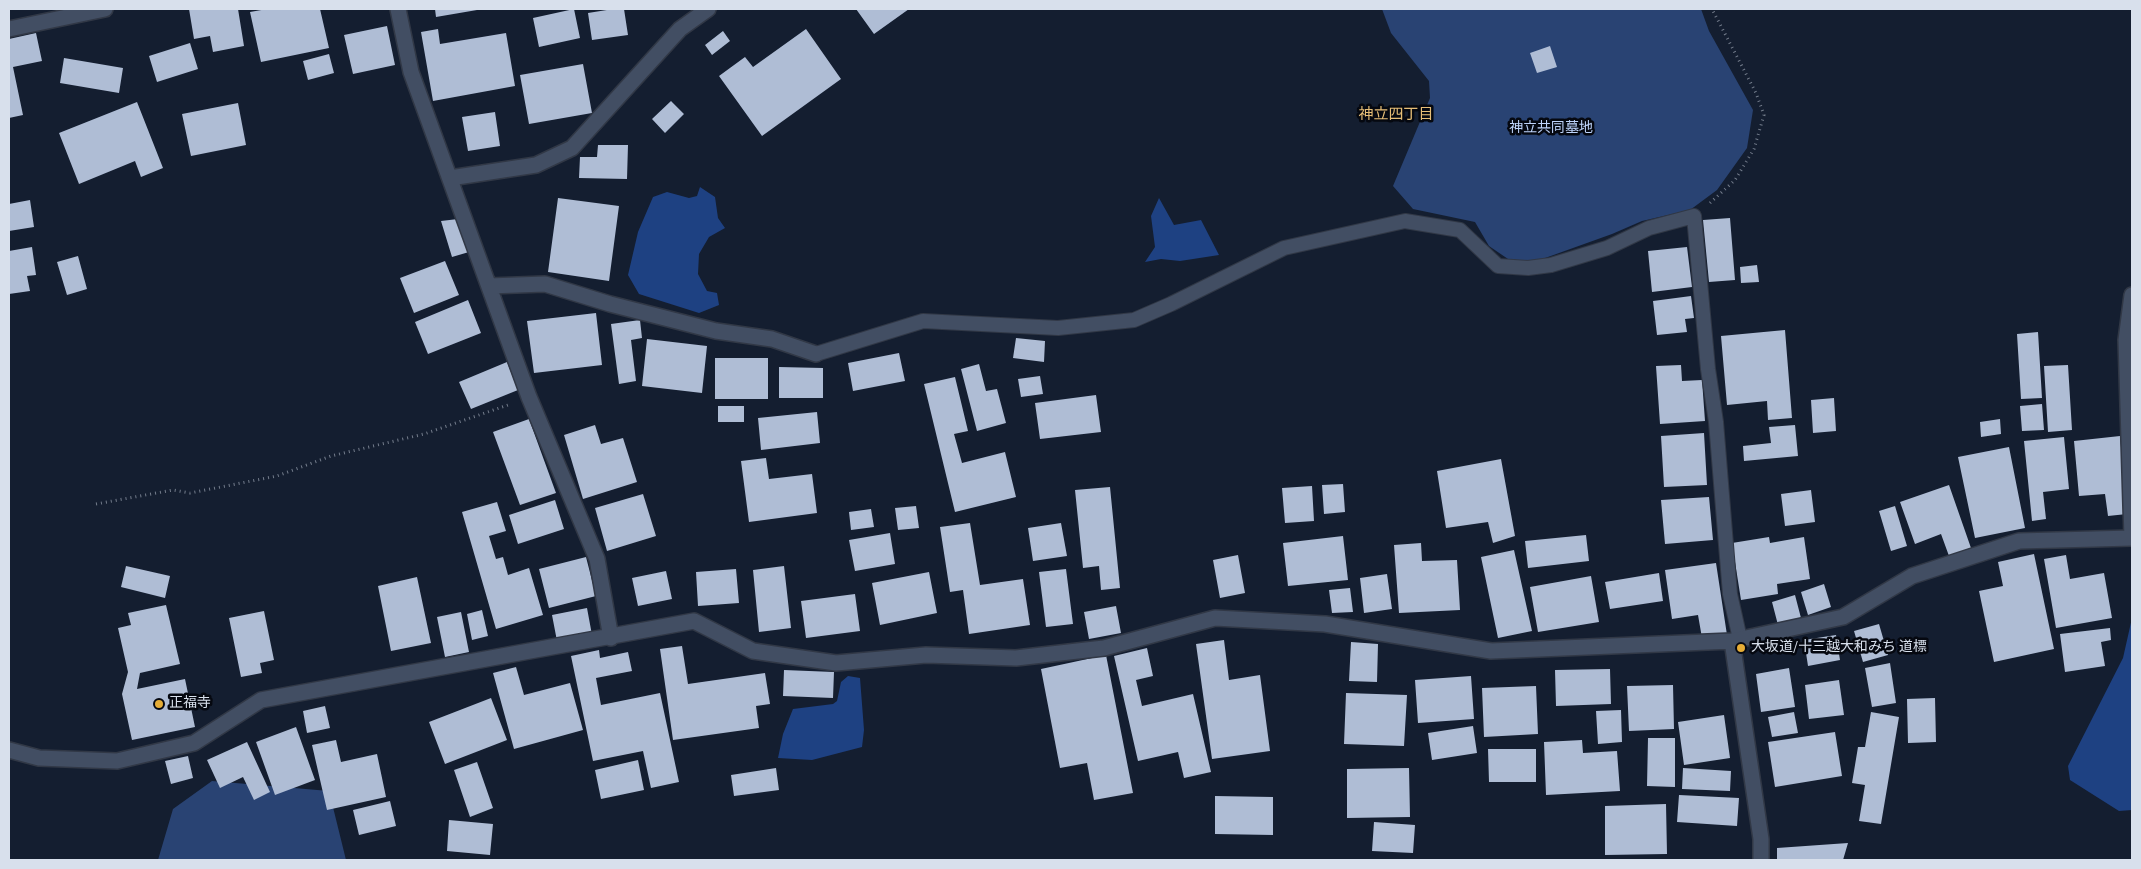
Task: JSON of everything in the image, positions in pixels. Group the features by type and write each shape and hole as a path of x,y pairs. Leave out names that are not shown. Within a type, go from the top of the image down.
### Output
{"street":[{"path":"9,29 105,9"},
{"path":"398,9 410,72 529,397 597,559 610,638"},
{"path":"450,178 536,165 572,148 680,29 708,9"},
{"path":"489,286 544,284 610,304 716,331 772,339 816,354"},
{"path":"9,750 39,758 117,761 194,742 262,700 610,638 694,621 753,651 836,663 926,655 1016,658 1104,648 1215,618 1325,624 1490,652 1736,640 1843,617 1912,576 2020,541 2132,538 2126,340 2132,295"},
{"path":"1736,640 1761,839 1761,860"}],"lane":[{"path":"816,354 923,321 1058,328 1134,320 1171,304 1284,248 1405,221 1460,230 1498,266 1528,268 1551,265 1607,248 1649,228 1694,216 1708,369 1716,422 1730,594 1736,640"}],"path":[{"path":"1694,216 1735,180 1754,149 1764,115 1756,93 1712,9"},
{"path":"96,504 172,490 190,493 277,476 331,456 424,434 529,397"}],"green space":[{"name":"神立共同墓地","path":"1382,9 1701,9 1709,31 1753,110 1747,148 1717,190 1690,210 1642,221 1612,234 1534,262 1508,259 1489,246 1475,222 1413,209 1393,186 1430,98 1429,81 1391,33"},
{"path":"212,781 329,791 346,860 158,860 173,809"}],"shaded area":[{"path":"700,187 715,197 718,218 725,228 709,237 699,254 698,274 707,291 717,293 719,305 699,313 639,294 628,275 638,232 653,197 667,192 689,198 697,196"},
{"path":"1159,198 1174,225 1201,220 1219,255 1180,261 1161,259 1145,262 1155,247 1151,216"},
{"path":"2132,618 2132,810 2119,811 2070,780 2068,766 2123,658"},
{"path":"848,676 860,678 864,730 862,747 812,760 778,758 783,734 793,709 833,704 837,701 841,682"}],"building":[{"path":"189,9 238,9 244,46 213,52 210,36 194,39"},
{"path":"267,9 320,9 329,48 261,62 250,12"},
{"path":"435,9 477,9 477,10 436,17"},
{"path":"574,9 580,38 539,47 533,18"},
{"path":"624,9 628,35 592,40 588,13"},
{"path":"856,9 909,9 874,34"},
{"path":"387,26 395,65 353,74 344,35"},
{"path":"438,29 440,44 506,33 515,86 433,101 421,32"},
{"path":"806,29 841,79 762,136 719,76 745,57 753,67"},
{"path":"723,31 730,41 712,55 705,45"},
{"path":"36,33 42,61 13,67 23,115 9,118 9,39"},
{"path":"190,43 198,69 157,82 149,56"},
{"path":"1550,46 1557,67 1537,73 1530,53"},
{"path":"329,54 334,73 308,80 303,61"},
{"path":"64,58 123,68 119,93 60,83"},
{"path":"583,64 592,113 529,124 520,75"},
{"path":"671,101 684,114 665,133 652,119"},
{"path":"137,102 163,168 141,177 135,161 79,184 59,133"},
{"path":"238,103 246,145 191,156 182,114"},
{"path":"495,112 500,146 468,151 462,117"},
{"path":"598,145 628,145 627,179 579,178 580,157 597,157"},
{"path":"558,198 619,206 609,281 548,272"},
{"path":"30,200 34,227 9,231 9,204"},
{"path":"1730,218 1735,280 1709,282 1703,220"},
{"path":"458,219 469,252 452,257 441,221"},
{"path":"32,247 36,275 27,276 30,291 9,294 9,251"},
{"path":"1687,247 1692,287 1652,292 1648,251"},
{"path":"78,256 87,289 67,295 57,262"},
{"path":"445,261 459,295 414,313 400,278"},
{"path":"1757,265 1759,282 1741,283 1740,267"},
{"path":"1691,296 1694,318 1685,319 1687,332 1657,335 1653,301"},
{"path":"468,300 481,333 428,354 415,322"},
{"path":"596,313 602,365 534,373 527,321"},
{"path":"640,320 642,338 631,340 636,381 619,384 611,324"},
{"path":"1785,330 1792,418 1768,420 1767,401 1727,405 1721,336"},
{"path":"2038,332 2042,398 2021,399 2017,334"},
{"path":"1016,338 1045,341 1044,362 1013,358"},
{"path":"647,339 707,346 702,393 642,386"},
{"path":"899,353 905,381 853,391 848,363"},
{"path":"715,358 768,358 768,399 715,399"},
{"path":"507,362 518,390 471,409 459,382"},
{"path":"979,364 986,391 997,389 1006,423 977,431 961,369"},
{"path":"1681,365 1682,381 1702,380 1705,421 1660,424 1656,366"},
{"path":"2068,365 2072,430 2048,432 2044,366"},
{"path":"779,367 823,368 823,398 779,398"},
{"path":"1040,376 1043,394 1021,397 1018,379"},
{"path":"955,377 968,431 954,434 962,463 1005,452 1016,497 955,512 924,384"},
{"path":"1096,395 1101,432 1040,439 1035,403"},
{"path":"1834,398 1836,431 1813,433 1811,400"},
{"path":"2042,404 2044,430 2022,431 2020,406"},
{"path":"718,406 744,406 744,422 718,422"},
{"path":"817,412 820,443 761,450 758,418"},
{"path":"529,419 556,493 520,505 493,432"},
{"path":"2000,419 2001,434 1981,437 1980,422"},
{"path":"595,425 601,444 623,438 637,482 583,499 564,435"},
{"path":"1795,425 1798,456 1744,461 1743,446 1771,443 1769,427"},
{"path":"1704,433 1707,485 1664,487 1661,436"},
{"path":"2120,436 2127,514 2108,516 2105,494 2079,496 2074,441"},
{"path":"2064,437 2069,489 2043,492 2046,519 2032,521 2024,441"},
{"path":"2009,447 2025,528 1975,538 1958,457"},
{"path":"766,458 769,479 812,474 817,513 749,522 741,461"},
{"path":"1501,459 1515,536 1493,543 1488,522 1446,528 1437,471"},
{"path":"1343,484 1345,512 1324,514 1322,485"},
{"path":"1949,485 1971,548 1949,556 1941,534 1915,544 1900,502"},
{"path":"1312,486 1314,521 1285,523 1282,488"},
{"path":"1110,487 1120,588 1101,590 1099,566 1083,568 1075,490"},
{"path":"1811,490 1815,522 1785,526 1781,494"},
{"path":"643,494 656,536 607,551 595,508"},
{"path":"1709,497 1713,540 1665,544 1661,500"},
{"path":"555,500 564,529 518,544 509,515"},
{"path":"497,502 506,531 489,536 496,559 503,557 508,575 529,568 543,615 496,629 462,512"},
{"path":"916,506 919,528 898,530 895,508"},
{"path":"1895,506 1907,546 1891,551 1879,511"},
{"path":"871,509 874,527 851,530 849,512"},
{"path":"970,523 980,585 1023,579 1030,625 969,634 963,590 950,592 940,527"},
{"path":"1061,523 1067,556 1033,561 1028,528"},
{"path":"890,533 895,564 855,571 849,540"},
{"path":"1586,535 1589,561 1528,568 1525,541"},
{"path":"1343,536 1348,580 1288,586 1283,543"},
{"path":"1769,537 1770,543 1804,537 1810,579 1777,584 1778,594 1741,600 1732,543"},
{"path":"1421,543 1422,561 1457,560 1460,610 1399,613 1394,545"},
{"path":"1514,550 1532,631 1498,638 1481,557"},
{"path":"2034,554 2054,649 1994,662 1979,591 2003,586 1998,562"},
{"path":"1238,555 1245,593 1220,598 1213,560"},
{"path":"2066,555 2070,579 2104,573 2112,618 2056,628 2044,559"},
{"path":"586,557 596,596 549,608 539,569"},
{"path":"1716,563 1727,635 1702,638 1698,615 1672,619 1665,570"},
{"path":"126,566 170,576 165,598 121,587"},
{"path":"784,566 791,628 759,632 753,570"},
{"path":"736,569 739,603 698,606 696,572"},
{"path":"1066,569 1073,624 1046,627 1039,572"},
{"path":"666,571 672,599 638,606 632,578"},
{"path":"929,572 937,613 880,625 872,583"},
{"path":"1659,573 1663,601 1610,609 1605,582"},
{"path":"1387,574 1392,609 1364,613 1360,578"},
{"path":"1591,576 1599,622 1538,632 1530,587"},
{"path":"417,577 431,643 391,651 378,586"},
{"path":"1824,584 1831,607 1808,615 1801,592"},
{"path":"1350,588 1353,612 1332,613 1329,590"},
{"path":"855,594 860,631 806,638 801,601"},
{"path":"1795,595 1801,618 1778,625 1772,602"},
{"path":"166,605 180,664 140,673 137,689 185,679 195,727 132,740 122,694 128,672 118,628 131,625 128,613"},
{"path":"1116,606 1121,633 1089,639 1084,612"},
{"path":"587,608 592,635 557,641 552,615"},
{"path":"482,610 488,636 472,640 467,614"},
{"path":"264,611 274,660 260,663 262,673 241,677 229,618"},
{"path":"461,612 469,652 445,657 437,617"},
{"path":"1879,624 1888,655 1863,662 1854,631"},
{"path":"2110,628 2111,640 2101,642 2105,666 2065,672 2060,634"},
{"path":"1836,635 1840,660 1808,666 1804,640"},
{"path":"1224,640 1229,680 1260,675 1270,751 1212,759 1196,644"},
{"path":"1351,642 1378,644 1377,682 1349,681"},
{"path":"682,646 688,684 765,673 770,704 756,706 759,728 673,740 660,649"},
{"path":"1147,648 1153,676 1136,680 1142,706 1193,694 1211,772 1184,778 1178,752 1138,761 1114,656"},
{"path":"599,650 600,658 628,652 632,671 596,678 601,705 660,693 679,782 651,788 643,751 593,761 571,656"},
{"path":"1106,655 1133,793 1094,800 1087,763 1060,768 1041,669"},
{"path":"1890,663 1896,703 1872,707 1865,668"},
{"path":"516,667 524,695 570,683 583,730 514,749 493,673"},
{"path":"1789,668 1795,707 1761,712 1756,674"},
{"path":"1610,669 1611,704 1556,706 1555,670"},
{"path":"784,670 834,672 833,698 783,696"},
{"path":"1471,676 1474,719 1418,723 1415,680"},
{"path":"1839,680 1844,715 1809,719 1805,685"},
{"path":"1673,685 1674,729 1629,731 1627,686"},
{"path":"1536,686 1538,734 1484,737 1482,688"},
{"path":"1346,693 1407,695 1404,746 1344,744"},
{"path":"491,698 507,740 445,764 429,722"},
{"path":"1935,698 1936,742 1908,743 1907,699"},
{"path":"325,706 330,728 307,733 303,711"},
{"path":"1621,710 1622,742 1598,744 1596,711"},
{"path":"1794,712 1798,733 1772,737 1768,717"},
{"path":"1871,712 1899,717 1881,824 1859,821 1865,785 1852,783 1858,747 1865,747"},
{"path":"1724,715 1730,758 1684,765 1678,722"},
{"path":"1473,726 1477,753 1432,760 1428,733"},
{"path":"296,727 315,780 275,795 256,742"},
{"path":"1835,732 1842,776 1775,787 1768,742"},
{"path":"1648,738 1675,738 1675,787 1647,786"},
{"path":"336,740 341,762 377,754 386,797 327,810 312,745"},
{"path":"1582,740 1583,753 1617,751 1620,791 1546,795 1544,742"},
{"path":"247,742 270,792 254,800 243,777 220,788 207,760"},
{"path":"1488,749 1536,749 1536,782 1489,782"},
{"path":"188,756 193,778 171,784 165,761"},
{"path":"638,760 644,790 601,799 595,770"},
{"path":"477,762 493,808 470,817 454,770"},
{"path":"776,768 779,790 734,796 731,775"},
{"path":"1409,768 1410,817 1347,818 1347,769"},
{"path":"1683,768 1731,771 1730,791 1682,789"},
{"path":"1679,795 1739,798 1737,826 1677,822"},
{"path":"1215,796 1273,797 1273,835 1215,834"},
{"path":"390,801 396,826 359,835 353,810"},
{"path":"1666,804 1667,854 1605,855 1605,806"},
{"path":"449,820 493,824 490,855 447,851"},
{"path":"1374,822 1415,825 1413,853 1372,851"},
{"path":"1848,843 1843,860 1777,860 1777,848"}],"place":[{"name":"大坂道/十三越大和みち 道標","path":"1741,648"},
{"name":"正福寺","path":"159,704"}],"district":[{"name":"神立四丁目","path":"1396,116"}]}
